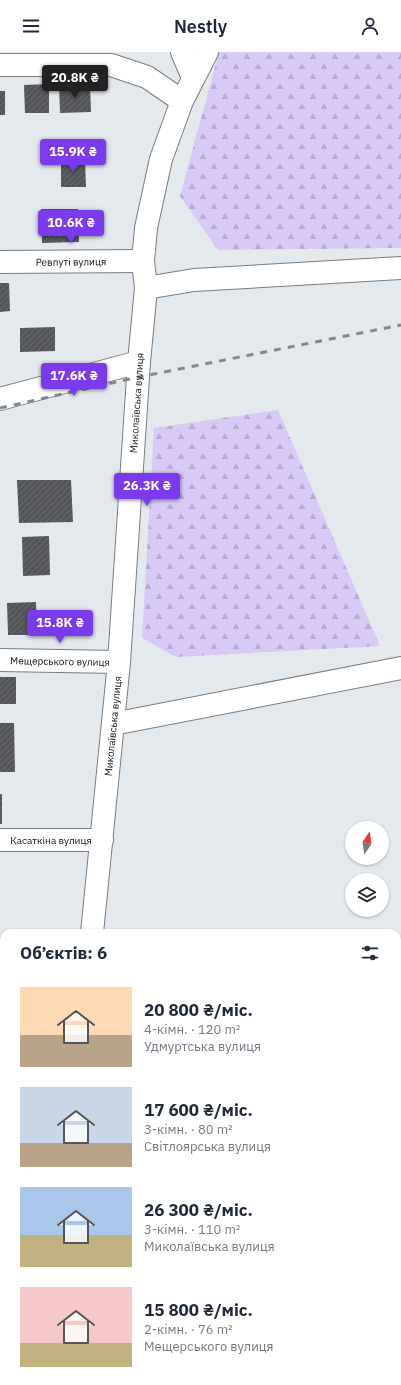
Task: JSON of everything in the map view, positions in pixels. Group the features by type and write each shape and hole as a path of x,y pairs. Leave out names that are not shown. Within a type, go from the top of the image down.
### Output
{"street":[{"path":"182,52 193,78"},
{"name":"Миколаївська вулиця","path":"92,929 119,662 139,362 146,288 143,261 146,228 162,159 182,101 207,52"},
{"path":"0,66 111,65 147,77 182,101"},
{"name":"Ревпуті вулиця","path":"0,262 143,261"},
{"path":"146,288 194,280 401,268"},
{"path":"0,399 139,362"},
{"name":"Мещерського вулиця","path":"0,660 119,662"},
{"path":"113,724 401,668"},
{"name":"Касаткіна вулиця","path":"0,840 102,840"}],"green space":[{"path":"219,52 401,52 401,248 218,250 180,196"},
{"path":"278,410 380,646 176,657 142,638 154,428"}],"building":[{"path":"49,84 49,113 25,113 24,85"},
{"path":"59,85 90,85 91,112 60,113"},
{"path":"0,91 5,91 5,115 0,115"},
{"path":"85,159 86,187 61,187 61,160"},
{"path":"41,209 78,209 79,242 42,243"},
{"path":"0,283 9,283 10,311 0,312"},
{"path":"55,327 55,351 20,352 20,328"},
{"path":"17,480 71,480 73,522 19,523"},
{"path":"49,536 50,575 23,576 22,537"},
{"path":"36,602 37,635 8,635 7,603"},
{"path":"0,677 16,677 16,704 0,704"},
{"path":"0,723 14,723 15,772 0,772"},
{"path":"0,794 2,794 2,824 0,824"}],"railway":[{"path":"0,408 139,377 401,325"}]}
